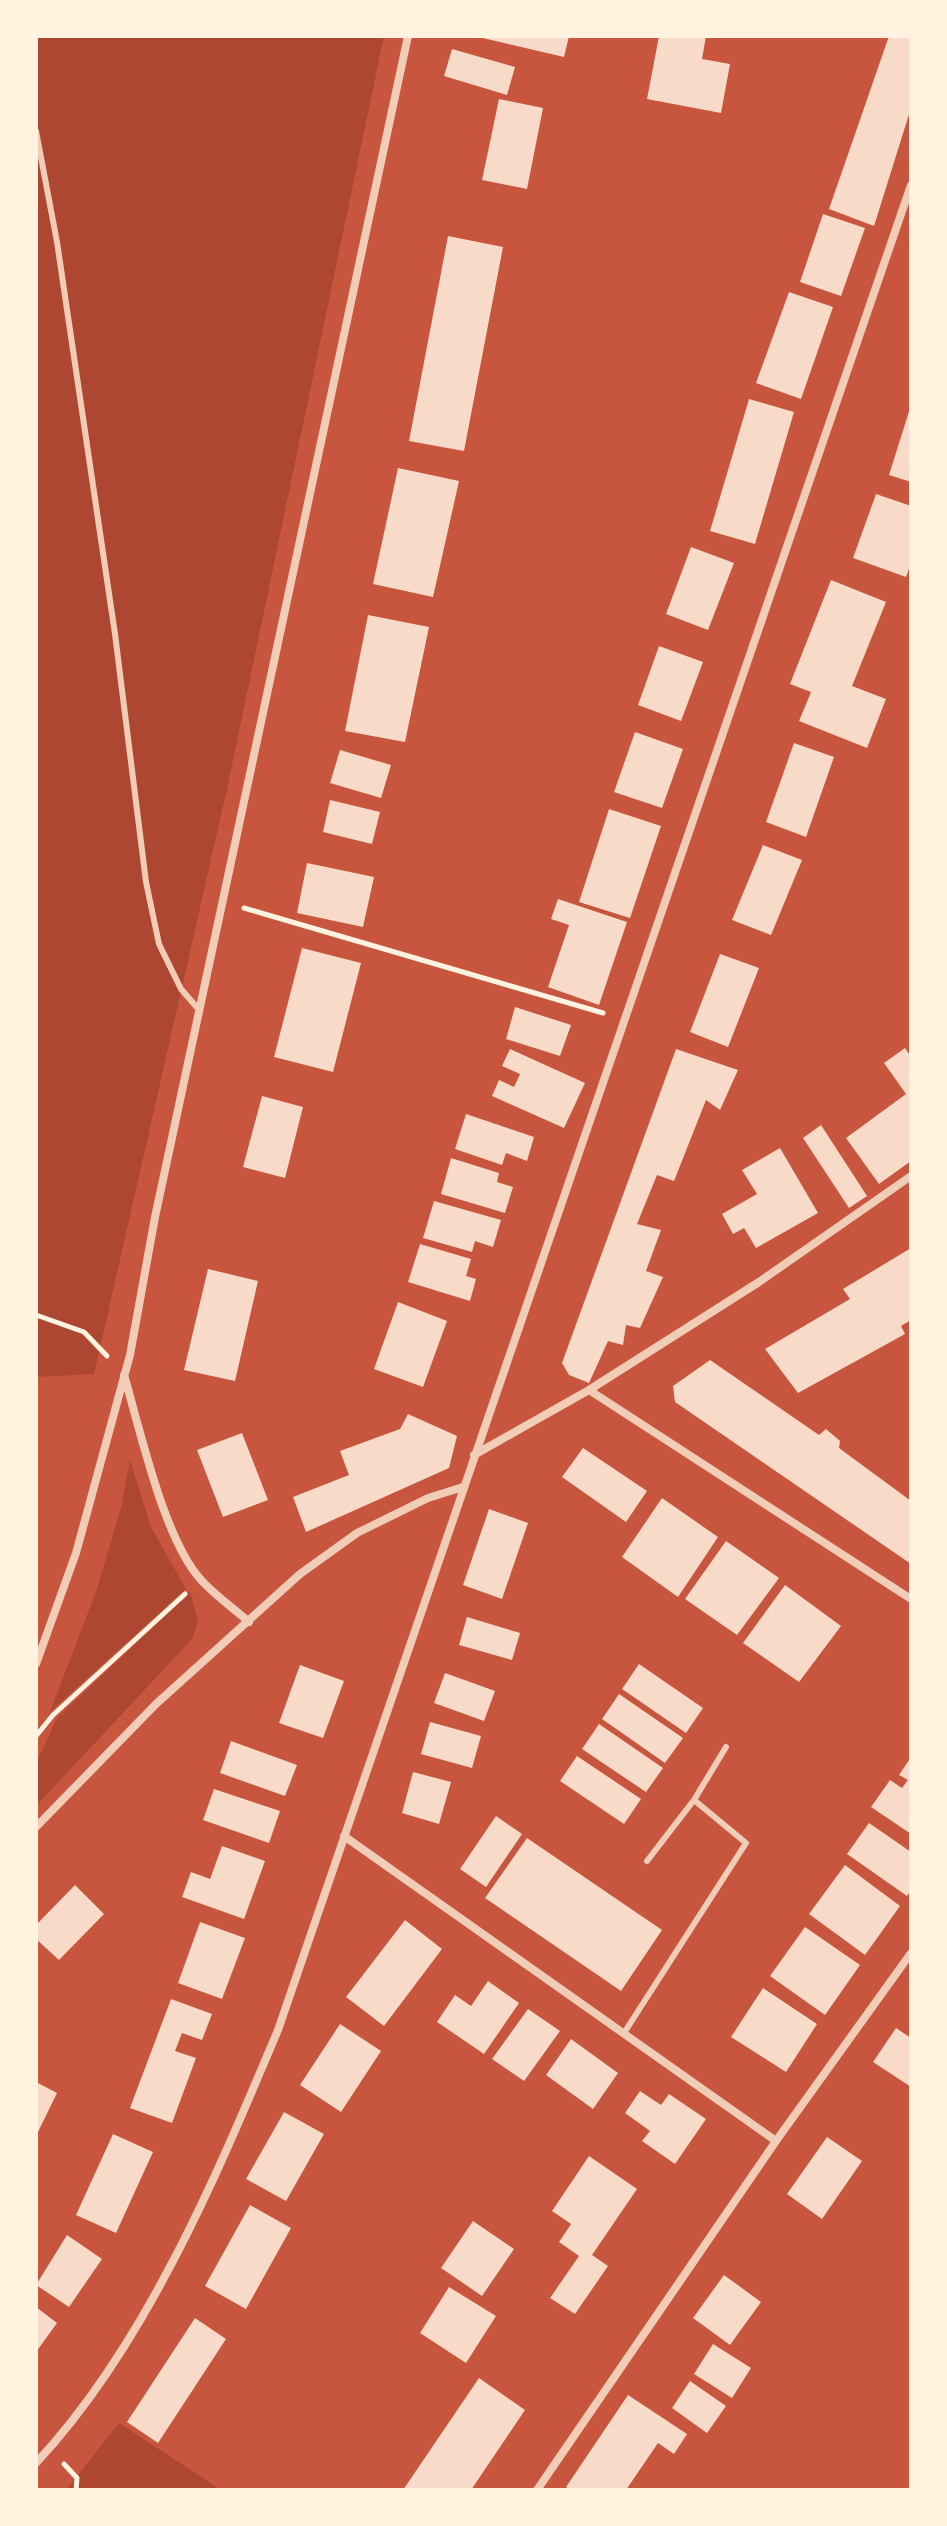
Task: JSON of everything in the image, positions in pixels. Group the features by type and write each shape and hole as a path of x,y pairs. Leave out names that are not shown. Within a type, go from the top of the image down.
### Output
{"street":[{"path":"36,1664 76,1553 124,1374 408,36"},
{"path":"36,2463 106,2373 165,2275 224,2158 278,2030 911,185"},
{"path":"474,1455 495,1446 589,1390 759,1282 911,1176"},
{"path":"124,1374 165,1512 200,1579 249,1622"},
{"path":"589,1390 911,1599"},
{"path":"36,1827 156,1704 300,1574 357,1533 428,1498 463,1487"},
{"path":"344,1836 776,2141"},
{"path":"537,2490 776,2141 911,1953"}],"lane":[{"path":"36,131 57,242 115,634 146,882 159,944 181,989 200,1011"},
{"path":"647,1861 694,1800 726,1747"},
{"path":"624,2033 746,1843 694,1800"}],"path":[{"path":"224,903 623,1019"},
{"path":"36,1315 84,1332 124,1374"},
{"path":"36,1736 53,1715 200,1579"}],"shaded area":[{"path":"36,36 384,36 227,789 94,1374 36,1377"},
{"path":"130,1460 151,1527 186,1589 50,1712 97,1589 122,1504"},
{"path":"190,1592 198,1621 192,1639 36,1806 36,1764 57,1718"},
{"path":"119,2423 221,2490 66,2490"}],"building":[{"path":"474,36 569,36 564,57"},
{"path":"659,36 706,36 702,59 730,64 721,113 647,99"},
{"path":"889,36 911,36 911,108 874,226 829,209"},
{"path":"452,49 515,67 507,95 444,76"},
{"path":"499,99 543,108 527,189 482,180"},
{"path":"823,214 865,228 841,296 800,282"},
{"path":"448,236 503,247 464,451 409,441"},
{"path":"789,292 833,307 801,399 756,383"},
{"path":"749,399 794,412 755,544 710,531"},
{"path":"911,405 911,482 889,475"},
{"path":"398,468 459,481 433,597 373,584"},
{"path":"876,494 911,506 911,563 906,577 853,558"},
{"path":"691,547 734,563 708,630 666,614"},
{"path":"831,580 886,602 852,686 886,699 867,748 799,721 811,692 790,684"},
{"path":"368,615 429,627 405,742 345,731"},
{"path":"659,646 703,662 681,721 638,705"},
{"path":"635,732 683,749 662,808 614,792"},
{"path":"794,743 834,757 806,837 766,822"},
{"path":"340,750 391,765 381,798 330,783"},
{"path":"330,800 380,812 372,844 323,832"},
{"path":"609,809 661,826 630,918 579,902"},
{"path":"763,845 802,860 771,935 732,920"},
{"path":"307,863 374,877 363,927 297,913"},
{"path":"558,899 627,922 599,1005 548,987 569,925 551,919"},
{"path":"302,948 361,963 333,1072 274,1057"},
{"path":"720,954 759,968 728,1047 690,1032"},
{"path":"515,1007 571,1025 560,1056 506,1039"},
{"path":"905,1048 911,1057 911,1161 879,1184 846,1138 906,1094 884,1063"},
{"path":"510,1049 585,1083 564,1128 492,1096 499,1080 514,1087 520,1074 502,1066"},
{"path":"676,1049 738,1070 720,1110 706,1100 674,1181 657,1175 637,1224 661,1230 646,1271 663,1277 640,1328 626,1325 623,1345 608,1341 589,1383 569,1375 562,1363"},
{"path":"262,1096 303,1107 285,1178 243,1167"},
{"path":"466,1114 534,1137 527,1161 506,1153 502,1165 455,1149"},
{"path":"821,1125 867,1196 849,1208 803,1138"},
{"path":"780,1148 818,1213 756,1248 744,1228 733,1234 722,1214 757,1194 742,1170"},
{"path":"451,1158 499,1173 497,1182 513,1187 505,1213 441,1194"},
{"path":"434,1201 501,1220 493,1247 475,1241 472,1252 423,1238"},
{"path":"420,1244 471,1259 466,1276 476,1279 470,1301 408,1282"},
{"path":"911,1248 911,1320 901,1326 905,1334 798,1393 765,1349 850,1299 843,1289"},
{"path":"208,1269 258,1281 235,1381 184,1370"},
{"path":"398,1302 447,1321 423,1387 374,1369"},
{"path":"710,1360 819,1435 826,1429 840,1441 839,1448 911,1501 911,1564 675,1402 673,1386"},
{"path":"408,1414 457,1436 449,1468 306,1532 293,1497 349,1475 340,1451 400,1429"},
{"path":"242,1433 268,1500 223,1517 197,1450"},
{"path":"583,1448 647,1491 626,1522 562,1477"},
{"path":"662,1498 718,1537 678,1597 622,1557"},
{"path":"489,1509 528,1523 502,1599 463,1585"},
{"path":"726,1541 779,1578 737,1635 685,1599"},
{"path":"785,1585 841,1626 799,1682 743,1643"},
{"path":"467,1617 520,1633 512,1660 459,1645"},
{"path":"639,1664 703,1708 686,1733 622,1689"},
{"path":"300,1665 344,1681 323,1738 279,1723"},
{"path":"445,1673 495,1691 484,1721 434,1703"},
{"path":"619,1694 683,1738 665,1763 602,1719"},
{"path":"430,1722 481,1736 472,1768 421,1754"},
{"path":"599,1724 663,1768 646,1792 582,1749"},
{"path":"231,1741 297,1765 285,1796 220,1773"},
{"path":"577,1756 641,1799 624,1824 560,1781"},
{"path":"911,1757 911,1834 871,1807 890,1780 902,1788 908,1780 899,1775"},
{"path":"413,1772 451,1782 439,1824 402,1813"},
{"path":"214,1789 280,1811 269,1843 203,1820"},
{"path":"496,1816 522,1834 486,1887 460,1869"},
{"path":"869,1823 911,1852 911,1890 907,1896 847,1854"},
{"path":"527,1838 662,1930 621,1991 485,1898"},
{"path":"222,1846 265,1861 244,1919 182,1897 191,1872 210,1879"},
{"path":"845,1865 900,1906 865,1955 809,1914"},
{"path":"75,1885 104,1914 59,1960 36,1939 36,1925"},
{"path":"405,1920 442,1949 384,2026 346,1997"},
{"path":"200,1922 245,1938 222,1999 178,1983"},
{"path":"805,1927 860,1965 825,2015 770,1976"},
{"path":"488,1981 519,2003 484,2054 437,2022 455,1995 471,2006"},
{"path":"763,1988 817,2024 786,2072 731,2037"},
{"path":"171,1999 212,2014 202,2040 182,2033 175,2051 196,2058 172,2123 130,2108"},
{"path":"528,2009 560,2031 524,2081 492,2059"},
{"path":"340,2024 381,2051 341,2112 300,2085"},
{"path":"896,2028 911,2038 911,2087 873,2062"},
{"path":"571,2039 618,2073 593,2109 546,2075"},
{"path":"36,2082 57,2093 36,2136"},
{"path":"640,2091 661,2105 669,2094 706,2119 675,2164 642,2141 650,2131 625,2113"},
{"path":"284,2112 324,2134 286,2201 246,2179"},
{"path":"113,2134 153,2152 116,2233 76,2215"},
{"path":"827,2137 862,2161 822,2219 787,2194"},
{"path":"589,2156 637,2189 592,2255 608,2266 575,2314 550,2298 579,2256 559,2242 571,2224 552,2211"},
{"path":"250,2205 291,2228 246,2309 205,2286"},
{"path":"473,2221 514,2249 482,2296 441,2268"},
{"path":"67,2235 102,2259 69,2307 36,2285"},
{"path":"724,2275 761,2302 730,2345 693,2318"},
{"path":"449,2287 496,2316 466,2363 420,2333"},
{"path":"36,2307 57,2323 36,2352"},
{"path":"195,2318 226,2339 158,2443 127,2422"},
{"path":"713,2344 751,2368 732,2398 694,2374"},
{"path":"479,2378 525,2410 471,2490 403,2490"},
{"path":"690,2381 726,2406 707,2433 672,2408"},
{"path":"628,2395 687,2434 674,2454 658,2443 626,2490 571,2490 566,2487"}]}
